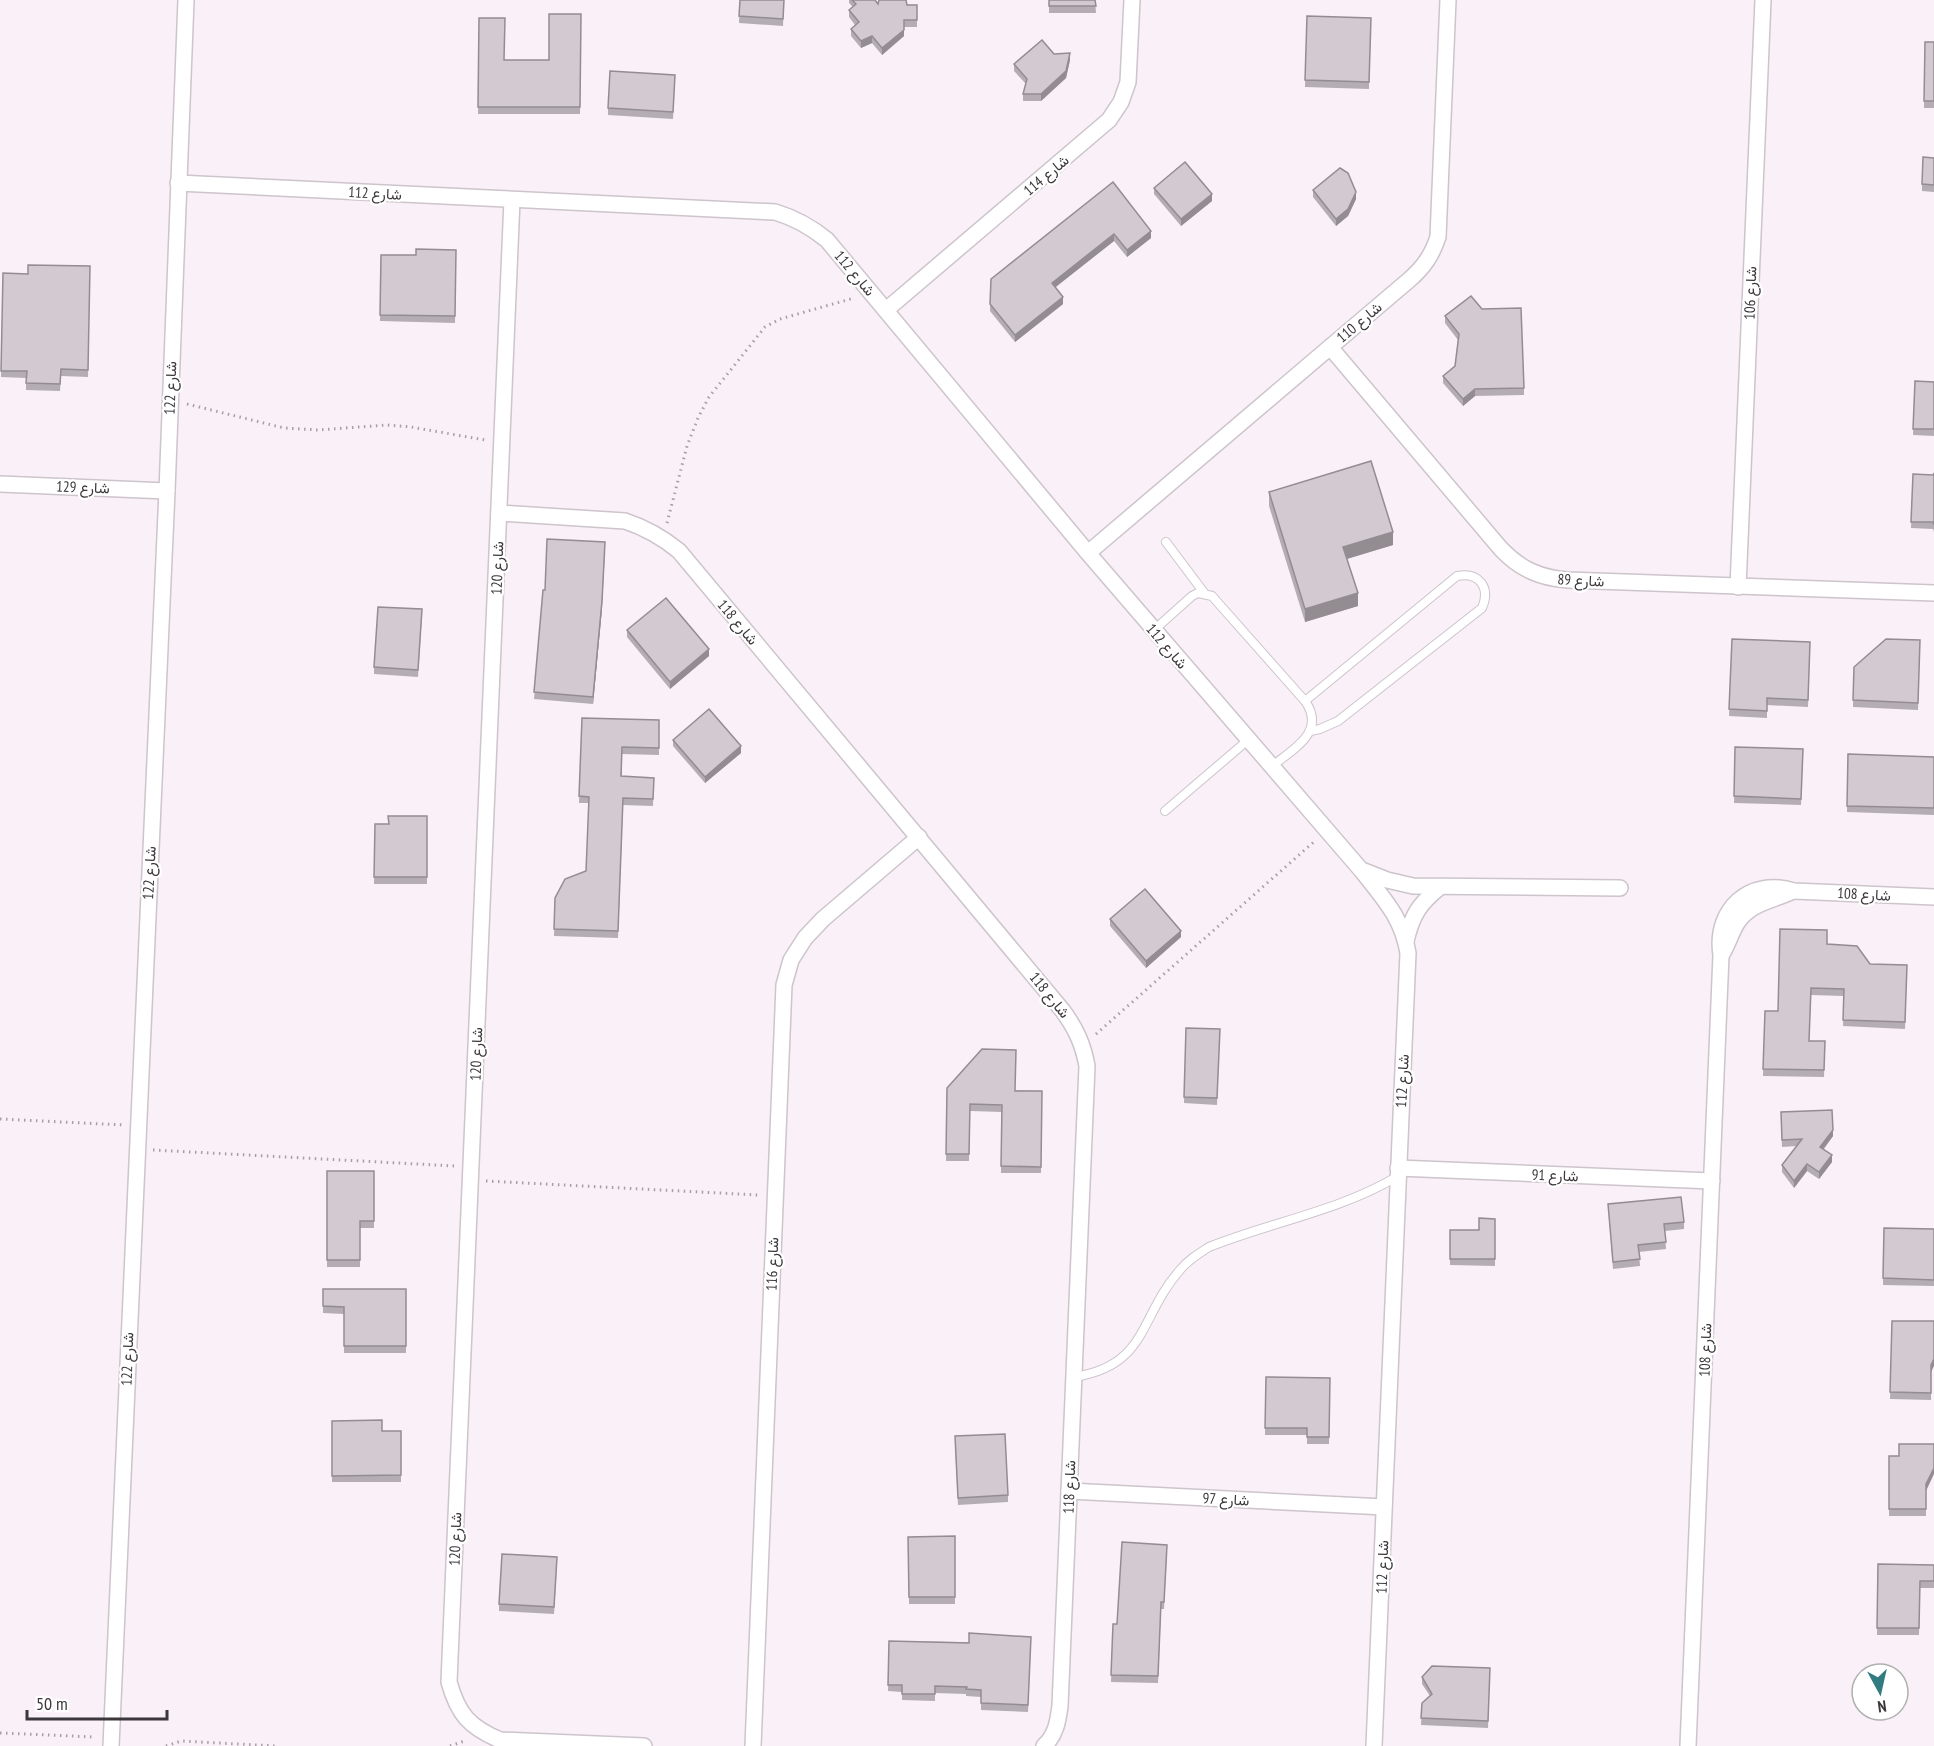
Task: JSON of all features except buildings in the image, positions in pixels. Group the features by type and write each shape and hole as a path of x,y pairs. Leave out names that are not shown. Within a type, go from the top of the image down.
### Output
{"street":[{"name":"شارع 122","path":"111,1742 167,491 186,0"},
{"name":"شارع 114","path":"886,310 1109,120 1121,102 1128,82 1132,0"},
{"name":"شارع 110","path":"1088,553 1422,268 1432,254 1438,237 1448,0"},
{"name":"شارع 106","path":"1738,586 1763,0"},
{"name":"شارع 112","path":"178,183 775,212 794,217 812,227 827,240 868,288 1088,553 1362,871 1395,914 1406,940 1408,953 1374,1746"},
{"name":"شارع 120","path":"512,200 449,1682 455,1701 466,1719 481,1732 500,1740 644,1746"},
{"name":"شارع 89","path":"1330,347 1501,549 1522,568 1536,575 1552,579 1934,593"},
{"name":"شارع 129","path":"0,484 167,491"},
{"name":"شارع 118","path":"499,513 625,521 663,537 679,551 1063,1011 1075,1027 1083,1045 1087,1065 1058,1725 1044,1746"},
{"name":"شارع 116","path":"753,1746 784,985 791,960 805,938 919,837"},
{"path":"1362,871 1413,886 1620,888"},
{"path":"1406,940 1416,911 1440,887"},
{"name":"شارع 108","path":"1688,1746 1721,955 1720,931 1724,919 1738,900 1760,890 1779,888 1794,891 1934,897"},
{"name":"شارع 91","path":"1398,1172 1712,1181"},
{"name":"شارع 97","path":"1069,1491 1384,1507"}],"lane":[{"path":"1166,542 1205,594"},
{"path":"1305,701 1457,576 1466,574 1481,582 1485,590 1482,608 1338,721 1310,731"},
{"path":"1154,630 1192,596 1198,593 1212,596 1305,701 1311,710 1313,721 1310,731 1303,741 1271,767"},
{"path":"1165,810 1248,740"},
{"path":"1074,1377 1092,1374 1109,1367 1125,1356 1137,1342 1179,1270 1193,1257 1209,1247 1374,1191 1398,1172"}],"path":[{"path":"663,537 687,446 698,418 709,397 765,327 780,319 845,302 868,288"},
{"path":"170,399 284,429 318,430 387,425 502,443"},
{"path":"1083,1045 1326,831"},
{"path":"0,1119 137,1125"},
{"path":"136,1149 775,1196"},
{"path":"0,1733 111,1742"},
{"path":"166,1746 181,1741 276,1746"}]}
